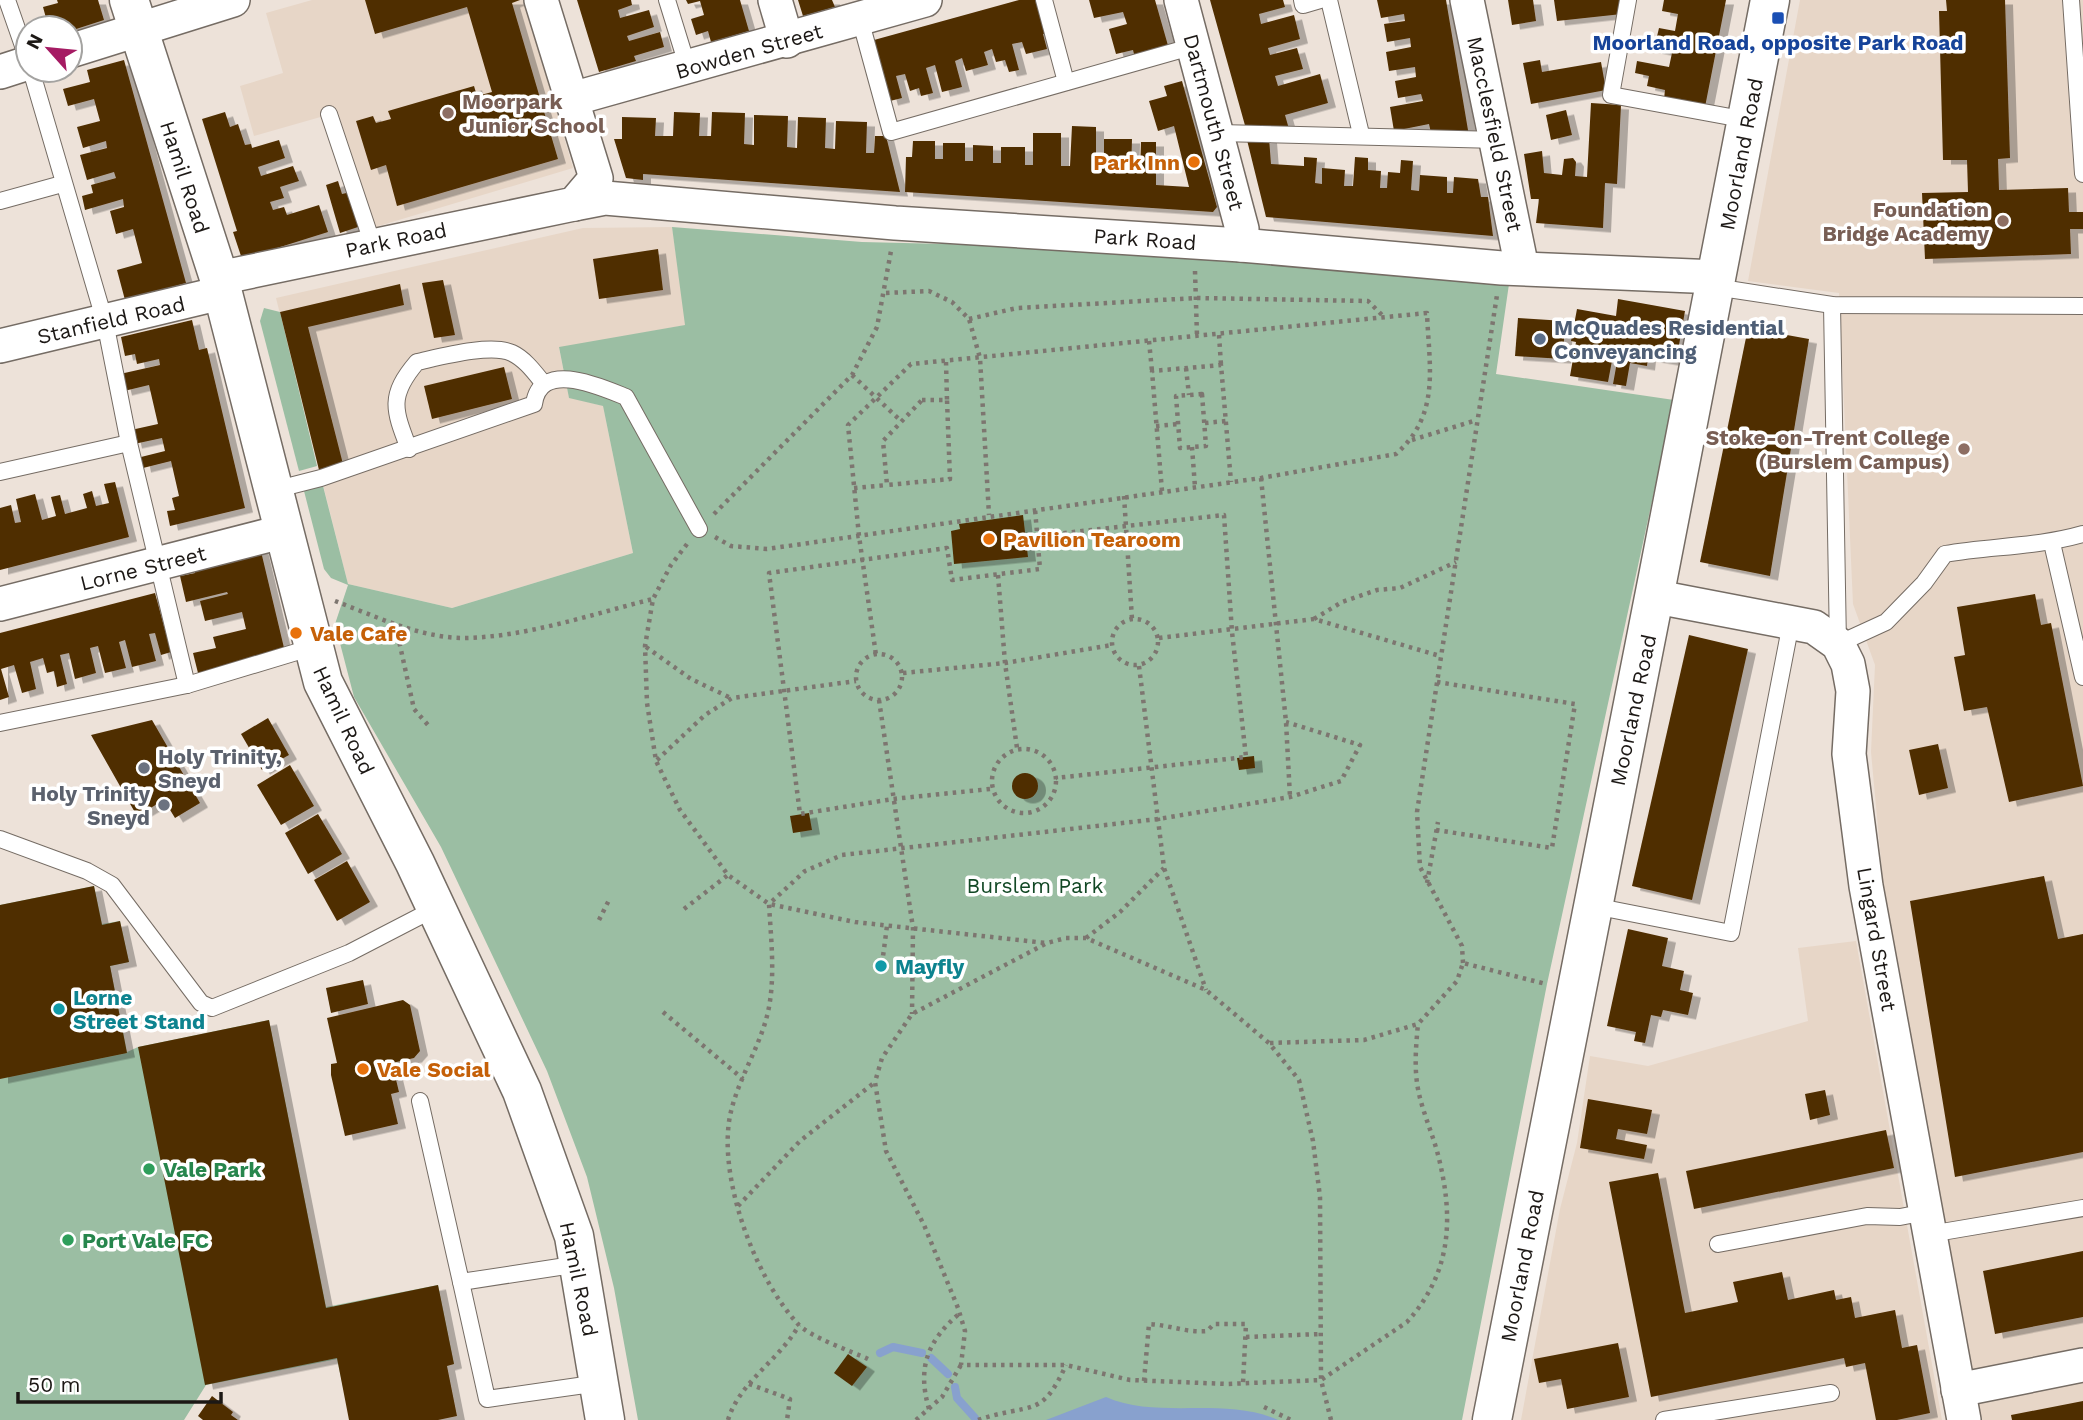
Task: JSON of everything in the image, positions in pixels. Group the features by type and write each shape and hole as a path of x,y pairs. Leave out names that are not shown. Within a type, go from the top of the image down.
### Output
{"street":[{"path":"84,43 133,15 233,0"},
{"path":"541,0 596,178 574,204"},
{"path":"775,0 787,41"},
{"name":"Bowden Street","path":"572,99 787,41 865,12 925,0"},
{"name":"Dartmouth Street","path":"1181,0 1219,133 1242,229 1241,245"},
{"name":"Macclesfield Street","path":"1467,0 1498,140 1512,268"},
{"name":"Moorland Road","path":"1493,1420 1575,991 1657,597 1770,0"},
{"name":"Hamil Road","path":"133,15 220,286 323,682 436,908 523,1091 573,1236 606,1420"},
{"name":"Park Road","path":"220,286 373,245 605,198 895,223 1241,245 1716,282"},
{"name":"Stanfield Road","path":"0,346 105,322 220,286"},
{"name":"Lorne Street","path":"0,604 285,531"},
{"path":"1657,597 1814,627 1838,645"},
{"name":"Lingard Street","path":"1838,645 1848,664 1853,691 1849,754 1867,886 1961,1405"},
{"path":"1961,1405 2083,1365"}],"lane":[{"path":"7,0 14,21"},
{"path":"667,0 688,68"},
{"path":"1044,0 1066,82"},
{"path":"1302,0 1303,5 1320,0"},
{"path":"1329,0 1361,134"},
{"path":"1628,0 1611,95 1747,120"},
{"path":"2071,0 2083,174"},
{"path":"865,12 891,132 1194,46"},
{"path":"35,84 62,184 105,322 129,443 187,685"},
{"path":"329,114 373,245"},
{"path":"1219,133 1361,134 1498,140"},
{"path":"0,201 62,184"},
{"path":"1716,282 1832,305 2083,306"},
{"path":"1832,305 1838,645 1886,622 1924,583 1945,555 1992,546 2052,543 2083,534"},
{"path":"409,449 397,417 395,398 403,378 417,362 489,350 510,352 527,364 544,384"},
{"path":"274,490 321,478 409,449 534,404 536,393 544,384 565,378 626,397 699,529"},
{"path":"0,472 129,443"},
{"path":"2052,543 2083,677"},
{"path":"1594,906 1731,933 1791,623"},
{"path":"0,723 187,685 313,648"},
{"path":"0,839 87,871 112,885 201,1003 212,1008 349,953 436,908"},
{"path":"420,1101 486,1399 599,1383"},
{"path":"1718,1244 1867,1216 1900,1217 1928,1223 2083,1208"},
{"path":"461,1282 579,1264"},
{"path":"1664,1420 1831,1393"}],"path":[{"path":"895,223 886,293 877,327 852,375 699,529 671,565 653,599 645,646 647,702 656,761 680,810 728,875 769,904 887,926 1047,943 1086,938 1120,912 1164,869"},
{"path":"1269,1043 1364,1040 1418,1024 1457,981 1463,963 1462,946 1420,867 1418,812 1477,420 1512,268"},
{"path":"1195,287 1197,337"},
{"path":"886,293 929,291 952,302 969,319 980,358 989,515"},
{"path":"969,319 1017,308 1196,299 1368,300 1385,318"},
{"path":"699,529 731,546 767,549 859,536 989,515 1261,478 1396,454 1411,440 1431,396 1427,313 911,364 848,425 859,536 876,655"},
{"path":"1219,334 1231,482"},
{"path":"1149,341 1162,491"},
{"path":"854,488 950,479 946,362"},
{"path":"1152,371 1222,365"},
{"path":"1186,368 1189,395"},
{"path":"852,375 901,421"},
{"path":"1202,394 1206,446 1180,448 1176,396 1189,395 1202,394"},
{"path":"887,485 883,441 922,400 947,400"},
{"path":"1411,440 1477,420"},
{"path":"1205,423 1226,421"},
{"path":"1156,426 1179,424"},
{"path":"1192,447 1195,487"},
{"path":"1261,478 1274,626 1286,722 1290,797"},
{"path":"1124,496 1132,619"},
{"path":"990,789 893,799 800,814 769,573 947,548 952,580 1040,569 1035,509"},
{"path":"1037,536 1224,515 1232,632 1246,757 1056,778"},
{"path":"1159,638 1232,632 1314,619 1342,602 1377,590 1400,588 1457,561"},
{"path":"998,575 1005,663 1017,748"},
{"path":"298,586 400,625 463,638 531,630 653,599"},
{"path":"1132,619 1151,625 1159,638"},
{"path":"1132,619 1115,631 1112,645 1123,663 1139,666 1152,658 1159,638"},
{"path":"1314,619 1440,656"},
{"path":"400,625 399,641 414,709 429,725"},
{"path":"903,673 1005,663 1112,645"},
{"path":"645,646 691,679 732,698"},
{"path":"876,655 888,655 898,663 903,673 894,695 879,700 861,692 856,681 858,669 864,660 876,655"},
{"path":"1139,666 1164,869 1206,990"},
{"path":"656,761 705,715 732,698 856,681"},
{"path":"1436,830 1552,848 1575,704 1437,682"},
{"path":"879,700 913,928 912,1014"},
{"path":"769,904 805,872 842,855 1158,819 1290,797 1341,780 1360,745 1286,722"},
{"path":"1017,748 1035,749 1049,759 1056,778 1056,792 1036,813 1013,814 1000,804 990,789 995,768 1017,748"},
{"path":"1427,884 1438,822"},
{"path":"684,909 728,875"},
{"path":"599,920 610,898"},
{"path":"769,904 771,946 767,1015 743,1079 728,1130 738,1206 763,1271 799,1325 868,1359"},
{"path":"883,964 887,926"},
{"path":"1086,938 1206,990 1269,1043 1299,1080 1313,1141 1320,1197 1321,1380 1331,1420"},
{"path":"916,1420 943,1397 961,1365 965,1331 924,1225 886,1151 875,1082 882,1058 912,1014 1047,943"},
{"path":"1463,963 1575,991"},
{"path":"663,1012 743,1079"},
{"path":"961,1365 1066,1365 1144,1381 1243,1383 1321,1380 1407,1322 1418,1311 1441,1268 1446,1250 1447,1210 1437,1154 1418,1088 1418,1024"},
{"path":"738,1206 800,1142 875,1082"},
{"path":"929,1409 922,1385 925,1363 944,1327 960,1313"},
{"path":"1144,1381 1149,1324 1172,1325 1184,1332 1199,1332 1207,1331 1214,1324 1246,1324 1243,1383"},
{"path":"728,1420 734,1400 789,1342 799,1325"},
{"path":"1246,1337 1321,1334"},
{"path":"978,1420 1035,1411 1051,1400 1066,1365"},
{"path":"749,1384 789,1399 787,1420"},
{"path":"1264,1407 1291,1420"}],"shaded area":[{"name":"Moorpark Junior School","path":"312,0 524,0 573,168 372,228 338,112 254,136 240,86 283,73 266,13"},
{"name":"Stoke-on-Trent College (Burslem Campus)","path":"1800,0 2083,0 2083,1420 1982,1420 1950,1268 1883,882 1871,752 1875,665 1853,604 1839,293 1748,281"},
{"path":"672,227 686,325 559,348 569,397 603,406 633,553 452,608 348,584 276,298 583,228"},
{"path":"1856,941 1942,1420 1521,1420 1560,1209 1577,1143 1590,1056 1648,1066 1808,1021 1798,948"}],"green space":[{"name":"Burslem Park","path":"672,227 862,242 1194,250 1509,284 1496,374 1674,400 1547,984 1462,1420 638,1420 614,1288 587,1177 547,1071 441,847 354,697 335,624 348,585 331,578 324,569 304,491 323,486 348,584 452,608 633,553 603,406 569,398 559,347 685,325"},
{"path":"264,308 280,312 317,466 299,471 260,321"},
{"name":"Vale Park","path":"94,886 102,924 120,921 129,962 110,966 127,1052 138,1047 269,1020 326,1307 438,1285 454,1364 343,1387 337,1359 206,1385 184,1420 0,1420 0,905"}],"water":[{"path":"1106,1397 1147,1407 1235,1410 1278,1420 1046,1420"}],"building":[{"path":"57,0 98,0 104,20 84,26 84,14 45,14 43,7 58,3"},
{"path":"365,0 520,0 512,3 558,159 397,206 386,165 371,170 356,121 373,116 376,123 391,119 388,111 474,86 477,96 492,92 467,7 375,34"},
{"path":"577,0 631,0 632,5 618,10 620,18 649,10 654,27 627,36 629,41 660,32 664,47 634,56 636,61 599,72"},
{"path":"686,0 740,0 749,31 711,42 708,31 696,35 691,19 704,15 700,1 688,4"},
{"path":"798,0 832,0 835,7 803,16"},
{"path":"1019,0 1040,0 1049,33 1043,34 1047,49 1026,54 1022,42 1012,44 1019,70 1009,72 1005,60 996,62 992,49 984,52 988,65 966,71 962,58 955,61 962,87 942,92 935,65 926,68 933,93 921,96 919,88 910,91 905,74 896,76 902,98 890,101 874,40"},
{"path":"1089,0 1155,0 1169,49 1135,58 1133,50 1116,54 1109,29 1127,24 1123,12 1094,18"},
{"path":"1210,0 1283,0 1285,7 1259,14 1261,24 1294,15 1300,39 1268,48 1270,55 1297,48 1303,69 1275,76 1278,86 1320,74 1328,103 1285,115 1289,129 1246,129"},
{"path":"1377,0 1446,0 1469,136 1431,133 1429,124 1394,131 1390,107 1423,101 1421,94 1398,98 1395,81 1416,77 1415,67 1389,71 1386,52 1411,47 1410,38 1387,42 1384,24 1405,21 1404,14 1381,18"},
{"path":"1508,0 1533,0 1536,21 1512,25"},
{"path":"1554,0 1625,0 1622,14 1557,21"},
{"path":"1664,0 1726,0 1705,107 1664,99 1665,90 1647,86 1649,76 1635,73 1637,61 1669,67 1672,53 1654,49 1659,28 1675,31 1678,14 1662,11"},
{"path":"1946,0 2005,0 2010,158 1998,159 1999,190 2068,188 2069,212 2083,212 2083,229 2070,229 2071,254 1925,259 1922,193 1968,192 1967,160 1943,160 1939,11 1947,11"},
{"path":"124,60 186,283 125,300 117,270 142,263 133,229 116,234 110,211 124,207 123,199 85,210 82,196 93,193 91,185 116,178 114,172 87,180 80,155 107,148 106,141 83,148 77,127 100,121 94,99 68,106 63,89 90,82 87,70"},
{"path":"1540,60 1542,72 1601,62 1606,90 1531,104 1523,63"},
{"path":"1182,81 1217,207 1213,212 905,192 906,157 912,157 913,141 935,141 935,159 943,159 943,143 965,143 965,161 973,161 973,145 993,146 993,163 1001,163 1001,147 1025,147 1025,165 1033,165 1033,133 1061,133 1061,166 1070,166 1072,126 1096,127 1096,169 1104,169 1104,139 1132,139 1131,172 1140,172 1141,142 1156,142 1156,185 1189,187 1174,126 1158,131 1149,101 1167,96 1164,86"},
{"path":"1591,103 1621,105 1617,184 1605,183 1603,228 1536,223 1539,199 1531,199 1524,154 1542,151 1544,173 1562,175 1564,159 1573,158 1576,162 1575,176 1587,177"},
{"path":"1566,110 1572,135 1551,140 1546,115"},
{"path":"225,112 230,127 238,124 245,145 251,144 252,148 279,140 285,158 258,167 261,176 293,166 299,181 280,187 284,198 270,202 273,210 284,207 287,215 319,205 328,232 242,259 233,232 237,231 202,119"},
{"path":"674,112 700,113 699,136 711,136 712,112 745,113 744,144 754,145 754,115 788,116 787,147 797,148 798,117 826,118 825,148 835,149 836,121 867,122 866,153 874,153 875,136 886,136 900,192 643,174 643,180 626,178 614,139 622,139 622,117 656,118 655,136 673,136"},
{"path":"1269,138 1271,164 1304,166 1304,157 1317,158 1315,183 1322,184 1322,168 1345,170 1344,186 1353,186 1355,157 1368,158 1368,170 1381,171 1380,188 1387,188 1388,172 1400,173 1401,160 1413,161 1411,190 1419,191 1420,175 1447,177 1447,193 1453,193 1454,177 1478,179 1481,197 1488,197 1493,236 1266,217 1247,140"},
{"path":"338,181 342,194 351,192 361,226 340,233 326,185"},
{"path":"658,249 663,290 599,299 593,259"},
{"path":"443,280 455,335 434,338 422,283"},
{"path":"400,284 404,305 308,327 343,464 319,470 280,312"},
{"path":"1618,299 1685,311 1676,362 1648,357 1647,366 1630,363 1626,386 1613,384 1619,351 1614,350 1608,382 1570,376 1576,342 1571,341 1577,309 1616,316"},
{"name":"McQuades Residential Conveyancing","path":"1518,318 1565,321 1563,359 1515,356"},
{"path":"192,320 199,350 207,348 245,508 170,526 167,511 175,510 172,498 179,496 171,461 143,468 141,457 165,451 162,438 134,444 131,430 158,424 149,385 124,391 120,374 160,365 159,359 137,364 135,354 125,356 121,337"},
{"path":"1748,328 1809,339 1770,576 1700,562"},
{"path":"504,367 512,399 432,419 424,386"},
{"path":"115,482 129,537 0,570 0,508 11,505 15,523 21,522 16,499 35,494 42,520 56,516 51,497 60,495 65,514 87,508 83,494 92,491 96,506 109,503 104,484"},
{"name":"Pavilion Tearoom","path":"1023,515 1028,557 954,564 951,531 960,529 959,524"},
{"path":"259,543 285,652 198,673 193,653 216,648 213,637 246,629 242,612 205,621 200,601 228,594 227,592 186,602 180,576 195,573 192,559"},
{"path":"155,593 171,652 161,655 155,633 149,634 156,661 132,667 125,640 119,642 126,668 105,673 98,646 90,648 96,673 75,679 69,653 60,655 67,684 57,687 54,671 47,673 43,658 30,662 36,689 22,693 14,665 1,669 9,697 0,700 0,633"},
{"path":"2035,594 2041,625 2051,623 2083,786 2009,802 1987,707 1964,711 1954,657 1965,655 1957,607"},
{"path":"1689,635 1748,649 1692,900 1632,886"},
{"path":"268,718 289,755 262,770 241,734"},
{"name":"Holy Trinity, Sneyd","path":"152,720 200,803 175,818 164,800 137,816 91,735"},
{"path":"1938,744 1948,788 1919,795 1909,750"},
{"path":"1254,756 1255,768 1239,770 1237,758"},
{"path":"290,765 314,806 281,825 257,785"},
{"path":"1025,773 1034,777 1038,786 1034,795 1025,799 1016,795 1012,786 1016,777"},
{"path":"809,813 812,830 793,833 790,816"},
{"path":"318,814 342,854 308,874 285,833"},
{"path":"347,861 370,902 337,921 314,880"},
{"path":"2044,876 2058,939 2083,934 2083,1152 1955,1177 1910,901"},
{"name":"Lorne Street Stand","path":"94,886 102,925 120,921 129,962 110,966 127,1053 0,1079 0,905"},
{"path":"1628,929 1668,938 1662,966 1684,971 1680,990 1693,993 1688,1015 1663,1010 1661,1017 1651,1015 1645,1043 1634,1041 1636,1032 1607,1026"},
{"path":"363,980 368,1004 331,1013 326,988"},
{"name":"Vale Social","path":"403,1000 410,1005 420,1051 414,1058 392,1063 399,1092 391,1094 398,1124 345,1136 331,1075 331,1064 337,1063 327,1018"},
{"path":"269,1020 326,1308 438,1285 454,1364 447,1366 457,1416 438,1420 349,1420 337,1358 205,1385 138,1047"},
{"path":"1825,1090 1830,1115 1810,1120 1805,1094"},
{"path":"1588,1099 1652,1110 1647,1134 1618,1129 1616,1139 1647,1145 1644,1159 1580,1148"},
{"path":"1886,1130 1894,1168 1694,1209 1686,1171"},
{"path":"1658,1173 1685,1313 1738,1302 1733,1282 1782,1272 1788,1300 1834,1290 1836,1300 1851,1297 1855,1318 1895,1310 1902,1348 1917,1345 1930,1413 1897,1420 1876,1420 1865,1363 1846,1367 1844,1358 1651,1397 1609,1182"},
{"path":"2083,1251 2083,1317 1995,1334 1983,1271"},
{"path":"1618,1343 1629,1397 1567,1409 1561,1379 1539,1383 1534,1359"},
{"path":"848,1354 867,1367 852,1386 834,1373"},
{"path":"212,1396 233,1412 231,1415 238,1420 203,1420 198,1416"},
{"path":"2083,1401 2083,1420 2012,1420 2011,1415"}],"waterway":[{"path":"880,1353 893,1347 922,1353"},
{"path":"931,1358 948,1374"},
{"path":"955,1387 957,1398 975,1418"}],"place":[{"name":"Moorland Road, opposite Park Road","path":"1778,18"},
{"name":"Moorpark Junior School","path":"448,113"},
{"name":"Park Inn","path":"1194,162"},
{"name":"Foundation Bridge Academy","path":"2003,221"},
{"name":"McQuades Residential Conveyancing","path":"1540,339"},
{"name":"Stoke-on-Trent College (Burslem Campus)","path":"1964,449"},
{"name":"Pavilion Tearoom","path":"989,539"},
{"name":"Vale Cafe","path":"296,633"},
{"name":"Holy Trinity, Sneyd","path":"144,768"},
{"name":"Holy Trinity Sneyd","path":"164,805"},
{"name":"Mayfly","path":"881,966"},
{"name":"Lorne Street Stand","path":"59,1009"},
{"name":"Vale Social","path":"363,1069"},
{"name":"Vale Park","path":"149,1169"},
{"name":"Port Vale FC","path":"68,1240"}]}
